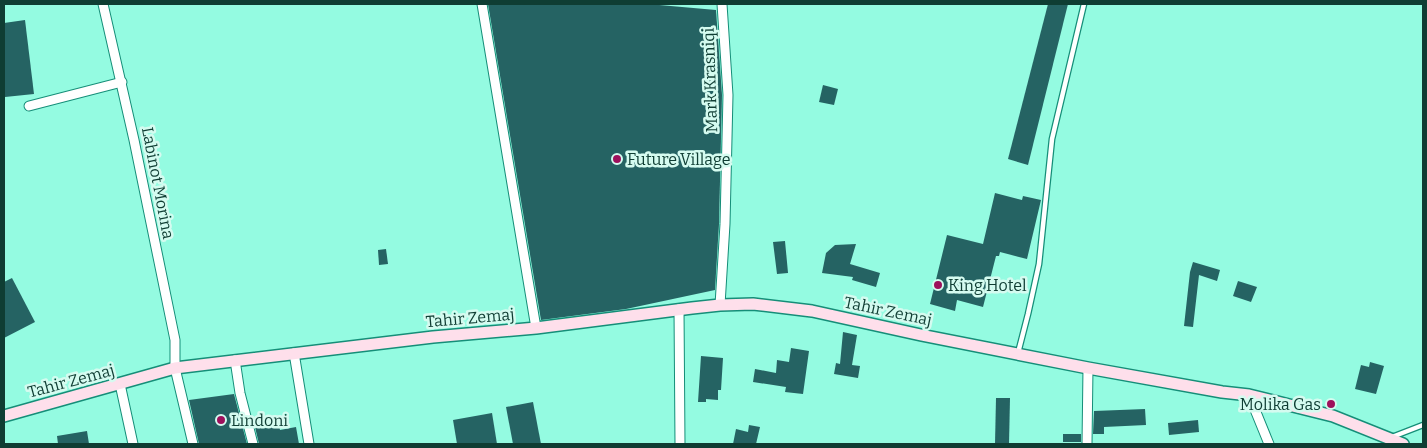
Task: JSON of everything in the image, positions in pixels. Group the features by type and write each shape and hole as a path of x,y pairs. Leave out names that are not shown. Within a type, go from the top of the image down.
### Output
{"main road":[{"name":"Tahir Zemaj","path":"4,416 175,368 433,337 536,328 679,309 753,304 812,311 1088,368 1222,392 1249,395 1333,416 1403,444"}],"street":[{"name":"Labinot Morina","path":"103,4 122,82 175,340 175,368 193,444"},
{"path":"482,4 536,328"},
{"name":"Mark Krasniqi","path":"720,305 725,224 728,95 722,4"},
{"path":"29,106 122,82"},
{"path":"679,309 680,444"},
{"path":"294,353 310,444"},
{"path":"235,360 240,393 253,444"},
{"path":"1087,444 1088,368"},
{"path":"120,384 133,444"},
{"path":"1249,395 1268,444"}],"lane":[{"path":"1018,354 1039,264 1052,139 1084,4"},
{"path":"1388,438 1423,425"}],"building":[{"name":"Future Village","path":"488,4 648,4 716,10 722,95 719,224 715,290 626,309 541,320"},
{"path":"1048,4 1068,4 1028,165 1008,159"},
{"path":"25,20 34,94 5,97 4,23"},
{"path":"823,85 838,89 834,105 819,102"},
{"path":"995,193 1022,200 1023,196 1041,200 1027,259 1000,252 999,256 996,256 983,307 957,300 955,311 930,304 947,235 983,244"},
{"path":"785,241 788,273 777,274 773,242"},
{"path":"856,244 850,264 880,273 876,287 852,280 853,277 822,273 826,253 835,245"},
{"path":"386,249 388,264 379,265 378,250"},
{"path":"1193,262 1220,270 1217,281 1199,275 1193,327 1184,326 1190,272"},
{"path":"12,278 35,322 4,338 4,282"},
{"path":"1238,281 1257,287 1251,302 1233,296"},
{"path":"843,332 857,335 852,365 860,366 858,378 834,374 836,363 840,364"},
{"path":"791,348 809,351 803,394 785,392 786,387 753,382 755,369 776,373 777,360 789,362"},
{"path":"701,356 723,358 721,390 718,390 718,400 706,399 706,402 698,402"},
{"path":"1370,362 1384,366 1376,394 1355,389 1361,365 1369,367"},
{"path":"234,394 247,444 199,444 189,400"},
{"path":"996,398 1010,398 1009,444 995,444"},
{"path":"533,402 541,444 513,444 506,407"},
{"path":"1145,409 1146,425 1104,427 1104,434 1093,434 1094,411"},
{"path":"492,413 497,444 457,444 453,420"},
{"path":"1198,420 1199,432 1169,435 1168,423"},
{"path":"279,424 280,430 296,427 299,444 259,444 255,427"},
{"path":"749,425 760,427 756,444 733,444 736,429 748,432"},
{"path":"87,431 89,444 58,444 57,436"},
{"path":"1063,434 1081,434 1081,442 1063,442"}],"place":[{"name":"Future Village","path":"617,159"},
{"name":"King Hotel","path":"938,285"},
{"name":"Molika Gas","path":"1331,404"},
{"name":"Lindoni","path":"221,420"}]}
